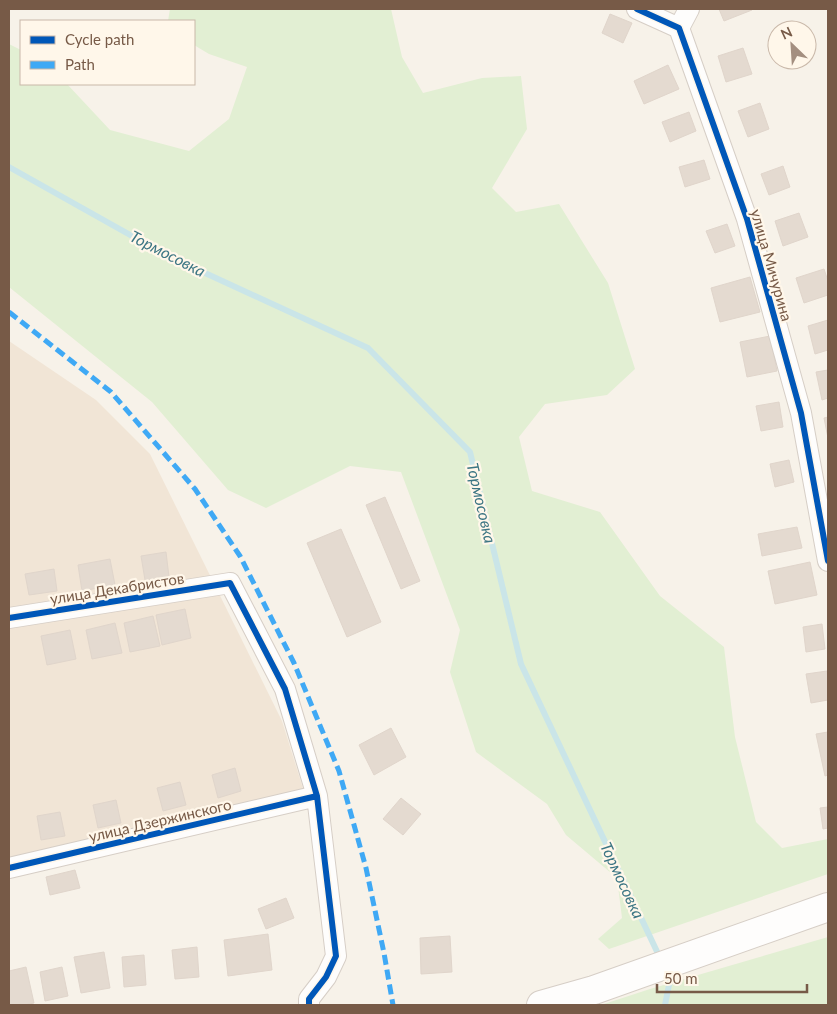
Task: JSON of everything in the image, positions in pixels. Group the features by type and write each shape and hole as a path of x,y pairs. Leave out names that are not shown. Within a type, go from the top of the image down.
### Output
{"main road":[{"path":"541,1005 594,990 828,907"}],"street":[{"path":"637,9 679,28 689,9"},
{"name":"улица Мичурина","path":"679,28 749,228 801,412 828,561"},
{"name":"улица Декабристов","path":"9,618 230,583 284,689 317,796"},
{"path":"309,1005 309,999 326,977 336,956 317,796"},
{"name":"улица Дзержинского","path":"9,868 317,796"}],"shaded area":[{"path":"9,341 96,400 150,454 282,721 306,798 9,864"}],"green space":[{"path":"170,9 391,9 402,57 423,93 482,78 521,76 527,129 492,188 516,212 559,204 608,283 635,369 607,395 545,404 519,437 532,491 600,512 660,596 724,647 735,737 756,822 782,848 828,839 828,874 609,949 598,939 622,918 617,878 566,835 547,804 476,752 450,672 460,630 401,472 350,466 266,508 228,490 152,402 9,287 9,44 20,50 20,85 68,85 110,130 189,151 229,119 247,67 209,54 195,46 195,20 168,20"},
{"path":"828,937 828,1005 601,1005 650,989"}],"building":[{"path":"719,9 752,9 752,10 724,21"},
{"path":"610,14 632,23 623,43 602,33"},
{"path":"743,48 752,74 726,82 718,56"},
{"path":"668,65 679,89 644,104 634,81"},
{"path":"760,103 769,129 748,137 738,111"},
{"path":"689,112 696,131 670,142 662,122"},
{"path":"704,160 710,179 685,187 679,167"},
{"path":"783,166 790,187 769,195 761,174"},
{"path":"799,213 808,237 783,246 775,221"},
{"path":"727,224 735,246 715,253 706,231"},
{"path":"824,269 828,281 828,295 804,303 796,278"},
{"path":"750,277 760,312 720,322 711,288"},
{"path":"828,320 828,350 815,354 808,326"},
{"path":"770,336 777,371 747,377 740,342"},
{"path":"828,370 828,398 822,400 816,372"},
{"path":"779,402 783,427 761,431 756,406"},
{"path":"828,417 828,438 824,418"},
{"path":"789,460 794,482 775,487 770,464"},
{"path":"385,497 420,581 401,589 366,505"},
{"path":"797,527 802,548 762,556 758,534"},
{"path":"341,529 381,622 347,637 307,543"},
{"path":"166,552 169,577 145,580 141,556"},
{"path":"110,559 115,585 82,591 78,565"},
{"path":"810,562 817,595 775,604 768,571"},
{"path":"54,569 57,591 29,595 25,574"},
{"path":"185,609 191,638 162,645 156,615"},
{"path":"153,616 160,646 130,652 124,623"},
{"path":"115,623 122,653 92,659 86,630"},
{"path":"822,624 825,649 806,652 803,627"},
{"path":"70,630 76,659 47,665 41,636"},
{"path":"827,671 828,700 811,703 806,674"},
{"path":"391,728 406,757 374,775 359,745"},
{"path":"828,732 828,775 825,776 816,734"},
{"path":"235,768 241,791 218,798 212,775"},
{"path":"180,782 186,805 163,811 157,788"},
{"path":"401,798 421,814 403,835 383,819"},
{"path":"116,800 121,823 98,828 93,805"},
{"path":"828,807 828,828 823,829 820,808"},
{"path":"60,812 65,836 41,840 37,816"},
{"path":"75,870 80,888 50,895 46,877"},
{"path":"286,898 294,918 266,929 258,909"},
{"path":"268,934 272,970 228,976 224,940"},
{"path":"450,936 452,972 421,974 420,938"},
{"path":"197,947 199,977 175,979 172,950"},
{"path":"104,952 110,988 81,993 74,957"},
{"path":"144,955 146,985 124,987 122,957"},
{"path":"26,967 34,1003 9,1005 9,971"},
{"path":"62,967 68,996 45,1001 40,972"}],"waterway":[{"name":"Тормосовка","path":"9,167 166,255 368,348 470,452 521,664 661,960"},
{"name":"Тормосовка","path":"665,1005 670,980 666,971"}],"marked path":[{"path":"9,312 111,392 195,489 240,556 294,663 339,771 366,868 393,1005"}],"cycle path":[{"path":"637,9 679,28 747,219 801,413 828,561"},
{"path":"9,618 230,583 285,689 317,796 336,956 326,977 309,999 309,1005"},
{"path":"9,868 317,796"}]}
